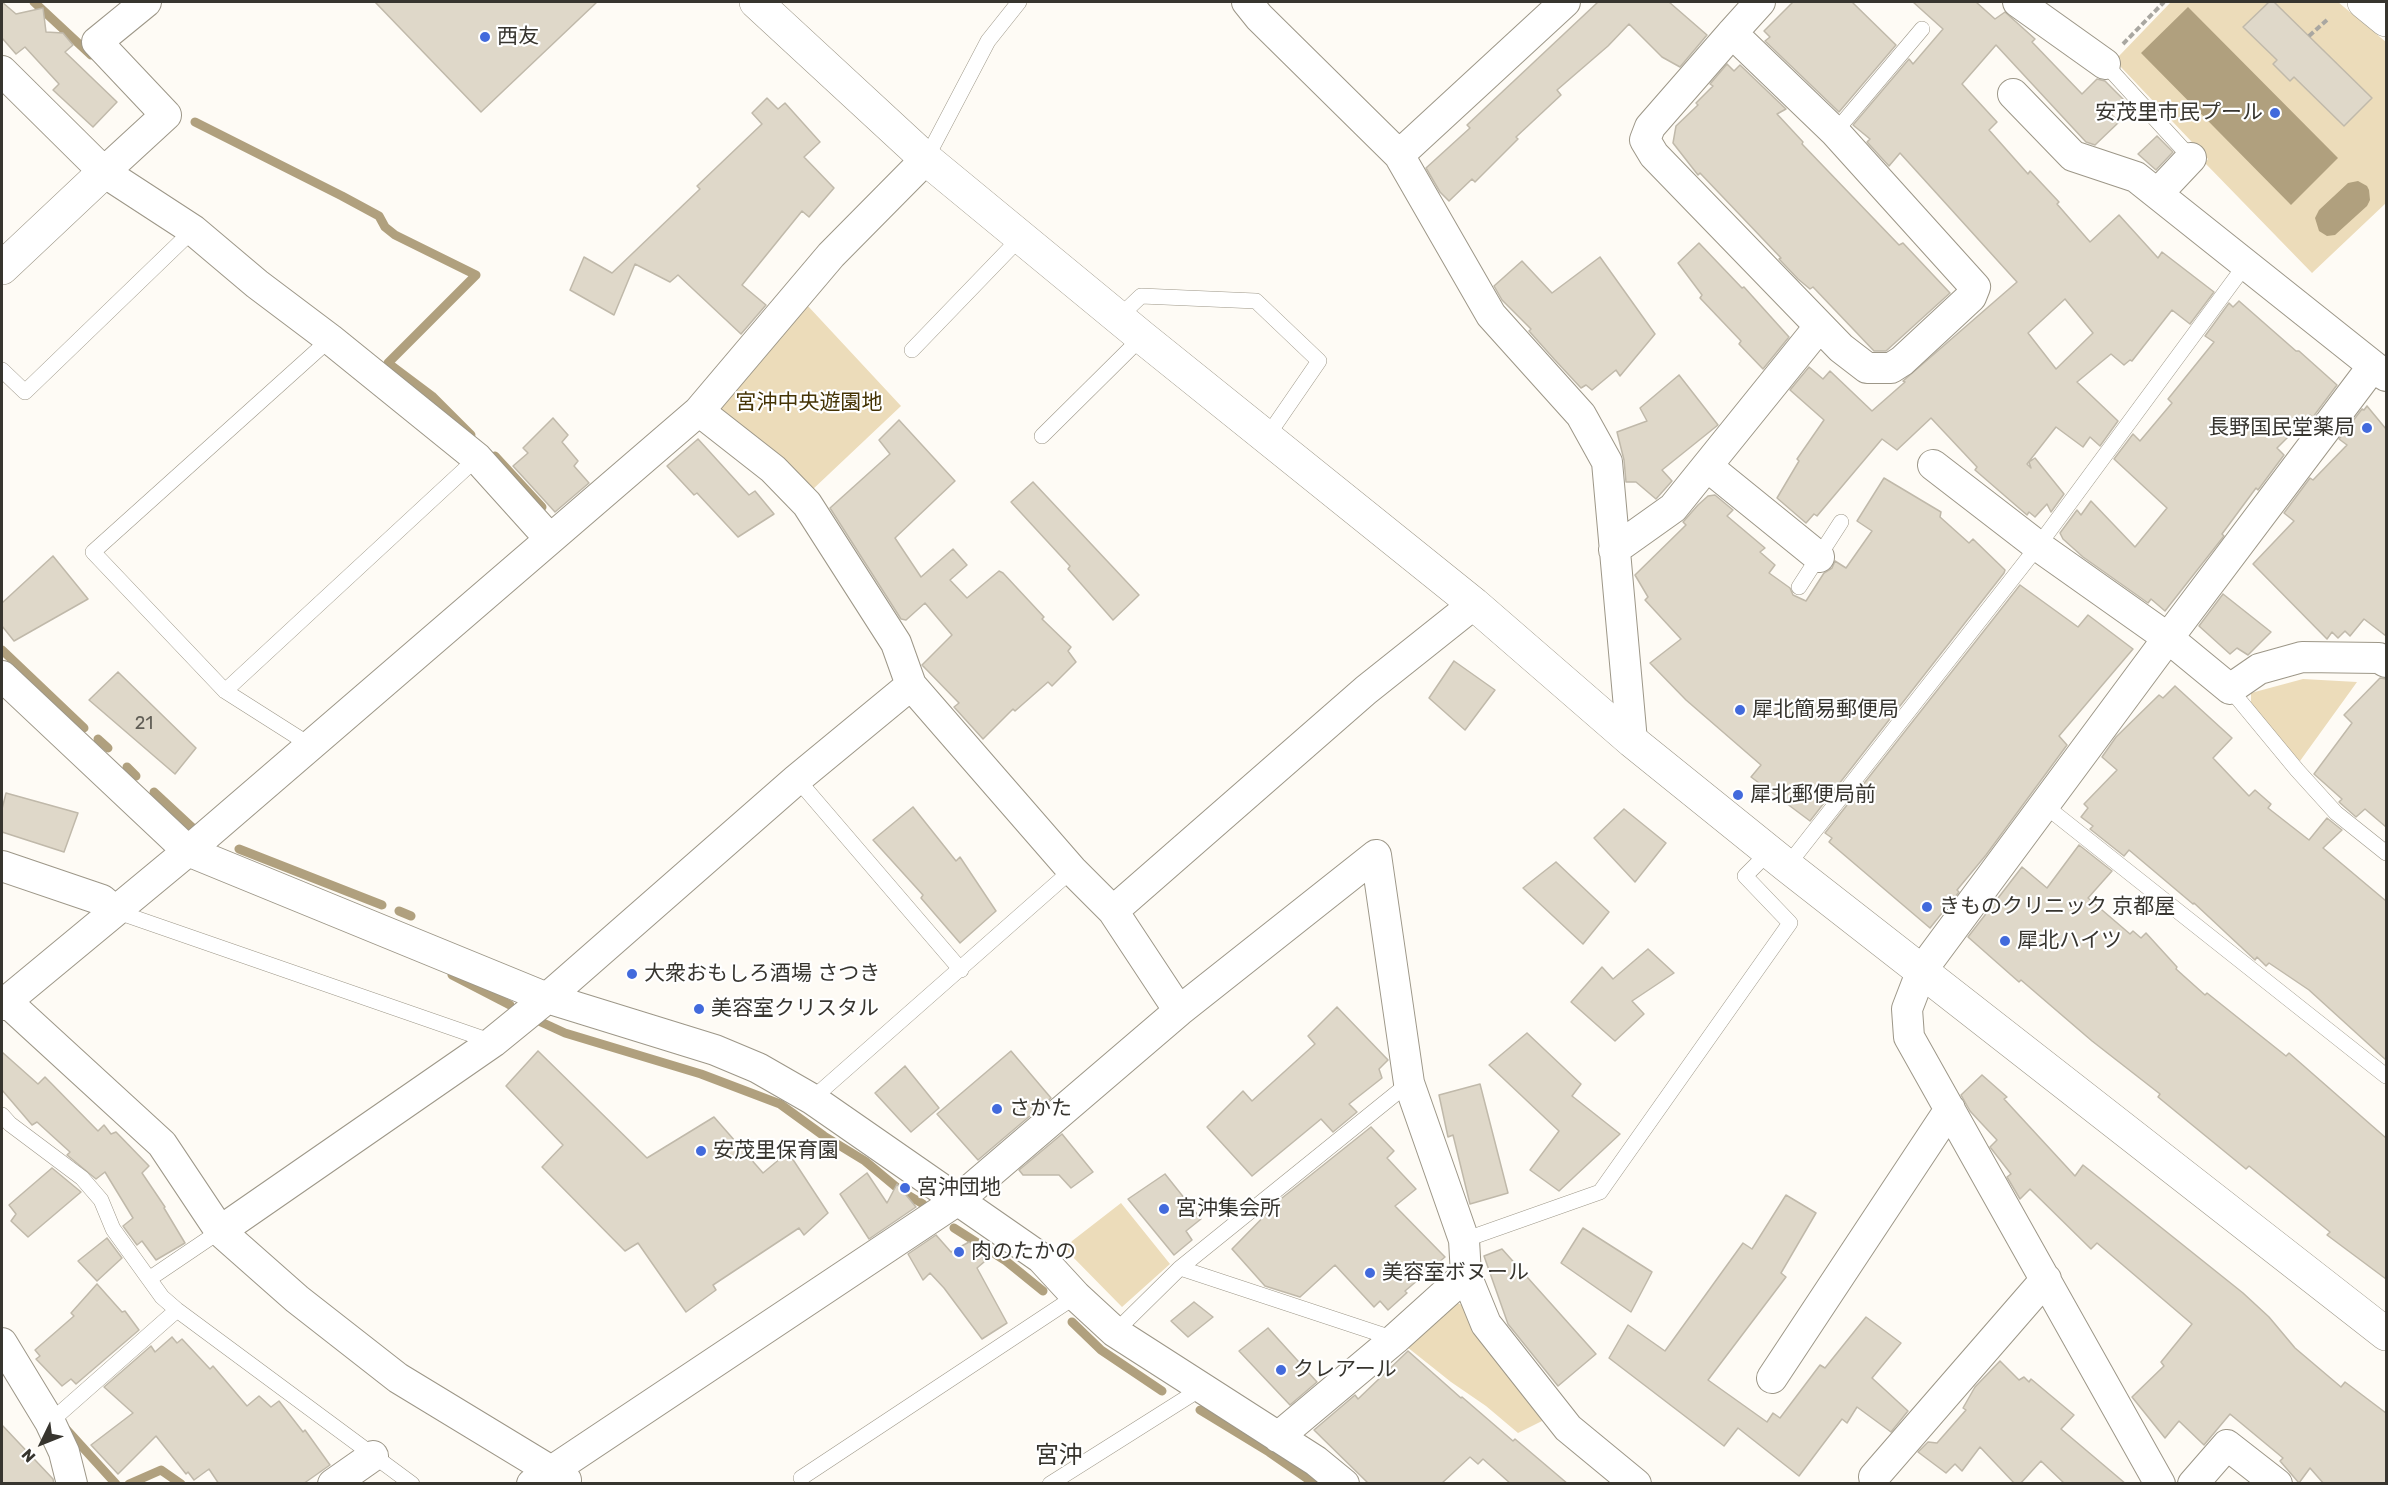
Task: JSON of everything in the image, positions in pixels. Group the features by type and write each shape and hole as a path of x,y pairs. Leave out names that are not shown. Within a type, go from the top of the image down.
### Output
{"street":[{"path":"2,268 166,115 97,42 146,2"},
{"path":"757,2 926,159 1266,438 1474,604 1632,741 1778,859 2386,1334"},
{"path":"1247,2 1258,17 1399,155 1491,315 1581,415 1607,462 1632,741"},
{"path":"1399,155 1562,2"},
{"path":"1732,33 1835,132 1975,286 1971,297 1902,362 1891,368 1867,368 1819,327 1654,155 1645,140 1650,126 1732,33 1760,2"},
{"path":"2018,2 2105,64"},
{"path":"2364,2 2386,20"},
{"path":"2,71 105,172 193,230 257,284 330,339 477,458 550,539"},
{"path":"2013,94 2073,156 2136,177 2380,371 2168,638 2044,805 1922,970 1907,1009 1909,1037 2160,1484"},
{"path":"2158,193 2192,158"},
{"path":"926,159 831,255 699,411 188,851 4,1003 162,1144 220,1231 297,1299 398,1378 552,1479 958,1200 1179,1011 1376,855 1409,1083 1464,1240 1466,1275 1486,1324 1568,1428 1636,1484"},
{"path":"1614,550 1673,508 1819,327"},
{"path":"699,411 773,469 807,504 896,643 911,685 1072,870 1113,911 1179,1011"},
{"path":"1934,465 2038,546 2168,638 2230,689 2259,669 2302,657 2384,656"},
{"path":"1708,467 1819,557"},
{"path":"1113,911 1366,690 1474,604"},
{"path":"2,676 188,851 547,998 715,1050 758,1068 812,1099 1041,1258 1076,1296 1115,1332 1316,1461 1344,1484"},
{"path":"220,1231 493,1042 547,998 796,779 911,685"},
{"path":"2,866 102,900 115,911"},
{"path":"1772,1378 1950,1109"},
{"path":"1278,1437 1395,1340 1466,1275"},
{"path":"1874,1477 2046,1280"},
{"path":"2,1343 50,1422 64,1452 72,1484"},
{"path":"2193,1484 2227,1445 2277,1484"},
{"path":"333,1484 373,1456"}],"lane":[{"path":"926,159 988,41 1019,2"},
{"path":"1835,132 1922,28"},
{"path":"2105,64 2192,158"},
{"path":"2,370 25,392 193,230"},
{"path":"912,350 1021,237"},
{"path":"1464,1240 1600,1192 1790,923 1745,876 1778,859 2038,546 2246,264"},
{"path":"1042,436 1131,327 1141,296 1256,301 1319,361 1266,438"},
{"path":"310,745 225,691 93,552 330,339"},
{"path":"225,691 477,458"},
{"path":"1798,587 1842,522"},
{"path":"2230,689 2296,770 2336,813 2386,853"},
{"path":"796,779 961,970"},
{"path":"2044,805 2386,1076"},
{"path":"812,1099 1072,870"},
{"path":"115,911 493,1042"},
{"path":"1115,1332 1180,1268 1409,1083"},
{"path":"2,1115 10,1124 82,1178 101,1200 113,1229 162,1297 412,1484"},
{"path":"149,1279 220,1231"},
{"path":"1180,1268 1395,1340"},
{"path":"801,1478 1076,1296"},
{"path":"50,1422 177,1310"},
{"path":"1050,1484 1202,1388"}],"path":[{"path":"2105,64 2164,2"},
{"path":"2309,36 2327,20"}],"green space":[{"name":"安茂里市民プール","path":"2171,2 2338,2 2386,42 2386,203 2312,273 2205,163 2208,159 2119,65 2119,56"},
{"name":"宮沖中央遊園地","path":"807,305 901,406 811,491 717,411"},
{"path":"2303,679 2357,682 2300,761 2276,738 2251,704 2251,693"},
{"path":"1121,1203 1170,1264 1122,1307 1066,1250 1072,1241"},
{"path":"1451,1300 1464,1306 1542,1421 1518,1433 1402,1343"}],"shaded area":[{"path":"2188,7 2338,158 2291,205 2141,53"},
{"path":"2358,181 2367,186 2369,190 2370,200 2367,206 2335,235 2327,236 2319,231 2315,218 2319,210 2348,183"}],"building":[{"path":"2,2 16,14 43,8 46,32 63,33 73,45 65,52 117,102 93,127 53,90 59,84 25,47 16,54 2,38"},
{"name":"西友","path":"375,2 597,2 481,112"},
{"path":"1598,2 1669,2 1707,35 1680,67 1662,57 1629,24 1608,46 1557,90 1561,95 1516,137 1518,139 1475,182 1472,179 1449,201 1440,192 1426,168 1470,128 1467,125"},
{"path":"1793,2 1852,2 1896,45 1839,112 1765,41 1770,37 1764,31"},
{"path":"1913,2 1976,2 1995,19 2005,12 2035,39 2032,42 2082,94 2097,79 2105,81 2124,100 2110,113 2119,122 2095,145 2086,142 1996,45 1962,84 1997,122 1989,130 2028,174 2030,171 2059,202 2057,204 2090,242 2119,215 2158,258 2162,252 2214,292 2190,324 2172,310 2132,361 2124,365 2111,354 2077,382 2118,421 2100,446 2090,437 2083,447 2056,427 2027,464 2031,468 2029,462 2035,458 2064,494 2051,512 2047,504 2035,517 2029,512 2027,515 1975,470 1977,467 1931,418 1897,450 1882,439 1817,516 1814,514 1806,523 1777,498 1799,461 1797,459 1824,420 1790,390 1809,367 1823,379 1830,371 1872,411 1905,382 1903,381 2017,282 1900,153 1889,166 1867,142 1870,139 1853,125 1909,59 1913,64 1943,29","holes":["2065,299 2093,333 2056,369 2028,333"]},
{"path":"2269,2 2274,2 2372,98 2344,126 2294,77 2290,81 2273,64 2277,60 2243,27"},
{"path":"1727,64 1734,71 1740,65 1786,109 1777,114 1803,142 1802,144 1899,245 1903,243 1950,293 1886,351 1874,351 1813,287 1810,289 1798,279 1700,173 1698,175 1673,143 1676,126 1698,105 1696,103 1713,86 1710,84"},
{"path":"767,98 778,109 785,103 820,142 804,157 834,188 809,217 802,211 742,285 766,305 741,334 678,275 670,282 635,264 614,315 570,290 584,257 612,273 700,189 697,186 762,124 752,113"},
{"path":"2157,136 2173,152 2156,170 2138,154"},
{"path":"1699,243 1742,288 1744,287 1789,337 1763,369 1739,344 1741,341 1700,298 1702,295 1678,263"},
{"path":"1600,257 1655,334 1620,376 1616,370 1592,390 1586,385 1581,388 1529,331 1531,329 1502,300 1494,286 1522,261 1552,293"},
{"path":"2239,301 2337,385 2313,417 2310,415 2277,448 2284,455 2258,490 2256,488 2222,534 2224,536 2165,611 2151,599 2148,603 2083,557 2063,539 2060,533 2077,510 2081,515 2091,501 2135,547 2167,508 2114,459 2133,434 2140,441 2172,403 2168,399 2214,342 2205,336 2229,303 2233,307"},
{"path":"1679,375 1718,425 1662,470 1672,481 1656,499 1636,482 1626,482 1624,460 1617,432 1647,421 1640,408"},
{"path":"2367,406 2386,429 2386,636 2364,619 2350,636 2345,631 2338,638 2332,632 2327,639 2253,564 2294,521 2284,513 2310,478 2313,480 2347,445 2339,439 2362,409 2364,410"},
{"path":"553,418 568,435 562,442 578,461 574,466 589,483 555,512 513,466 528,453 523,448"},
{"path":"899,420 955,481 895,538 921,577 953,549 967,565 950,580 967,598 999,571 1003,573 1044,617 1042,619 1071,647 1068,651 1076,662 1052,686 1048,682 1015,711 1013,709 983,739 954,707 959,703 922,665 952,635 925,603 906,620 901,619 830,508 890,454 879,440"},
{"path":"698,439 749,495 755,491 774,514 738,537 697,493 694,495 667,466"},
{"path":"1884,478 1941,512 1940,517 1969,543 1973,539 2005,570 1810,821 1751,777 1761,765 1686,700 1650,663 1681,639 1645,600 1648,597 1635,575 1686,525 1683,522 1698,505 1708,496 1715,495 1733,510 1727,516 1765,548 1760,552 1775,565 1769,573 1790,588 1793,595 1806,601 1824,573 1832,568 1835,561 1846,568 1872,531 1857,521"},
{"path":"1033,482 1139,595 1113,620 1068,569 1070,566 1011,502"},
{"path":"53,556 88,599 14,641 2,626 2,603"},
{"path":"2020,585 2078,627 2088,615 2133,649 2059,736 2067,745 1930,928 1829,842 1832,838 1825,833"},
{"path":"2223,594 2271,632 2248,655 2237,648 2230,654 2199,626"},
{"path":"1454,661 1495,690 1465,730 1429,698"},
{"path":"118,672 196,748 175,774 89,700"},
{"path":"2380,678 2386,679 2386,827 2365,809 2356,817 2339,802 2342,799 2314,774 2352,723 2344,715"},
{"path":"2175,686 2232,738 2213,758 2249,796 2255,790 2271,804 2268,808 2309,840 2327,818 2342,830 2323,848 2386,901 2386,1060 2309,990 2269,963 2266,966 2257,957 2255,960 2194,903 2129,850 2124,856 2090,829 2093,826 2081,817 2088,808 2084,804 2117,770 2102,757 2116,737 2159,695 2163,698"},
{"path":"6,793 78,813 64,852 2,832 2,809"},
{"path":"913,807 956,861 960,857 996,911 960,943 921,898 923,895 873,840"},
{"path":"1624,809 1666,843 1635,882 1594,838"},
{"path":"2079,845 2112,871 2088,898 2130,934 2133,931 2141,938 2146,933 2177,967 2176,969 2205,995 2207,993 2286,1056 2289,1053 2386,1138 2386,1279 2327,1235 2330,1232 2249,1166 2246,1169 2158,1097 2160,1094 2092,1041 2021,980 2019,982 1968,937 2022,867 2047,888"},
{"path":"1556,862 1609,912 1583,944 1523,888"},
{"path":"1648,949 1674,973 1632,1001 1644,1014 1615,1041 1571,1002 1602,967 1613,979"},
{"path":"1337,1007 1388,1060 1379,1069 1382,1078 1349,1104 1357,1112 1333,1132 1321,1119 1252,1176 1207,1127 1243,1091 1252,1101 1315,1044 1308,1036"},
{"path":"1527,1033 1581,1084 1572,1096 1620,1134 1559,1191 1530,1170 1559,1131 1489,1065"},
{"path":"538,1051 647,1158 714,1117 763,1173 788,1152 828,1213 804,1235 799,1228 713,1285 716,1290 686,1312 638,1243 625,1251 542,1167 563,1145 506,1086"},
{"name":"さかた","path":"1011,1051 1051,1098 978,1160 937,1114"},
{"path":"2,1052 38,1084 45,1077 98,1131 104,1125 111,1134 116,1132 149,1166 142,1173 165,1207 185,1243 156,1260 142,1241 137,1245 123,1226 133,1218 105,1172 96,1179 67,1155 70,1152 37,1122 32,1125 2,1090"},
{"path":"905,1066 939,1108 911,1132 875,1093"},
{"path":"1982,1075 2007,1097 2004,1099 2075,1176 2083,1165 2243,1293 2269,1317 2295,1348 2341,1387 2345,1382 2386,1413 2386,1484 2324,1484 2310,1468 2299,1483 2280,1461 2283,1458 2230,1414 2204,1445 2179,1421 2165,1438 2132,1397 2164,1366 2161,1362 2192,1324 2097,1243 2091,1249 2030,1189 2020,1199 2007,1177 2011,1174 1990,1147 1997,1140 1970,1111 1961,1095"},
{"path":"1480,1084 1508,1193 1470,1204 1453,1135 1448,1137 1439,1095"},
{"path":"1371,1127 1394,1151 1387,1158 1416,1189 1395,1206 1445,1257 1405,1291 1407,1293 1388,1310 1380,1301 1374,1307 1335,1265 1300,1297 1265,1286 1232,1249 1282,1198"},
{"path":"1062,1134 1093,1172 1071,1188 1059,1175 1023,1175 1019,1170"},
{"path":"52,1168 81,1192 28,1237 11,1221 16,1214 9,1205"},
{"path":"867,1173 887,1203 897,1184 916,1207 869,1239 840,1194"},
{"name":"宮沖集会所","path":"1165,1174 1201,1219 1186,1231 1192,1240 1174,1255 1128,1199"},
{"path":"1786,1195 1816,1213 1781,1273 1786,1277 1708,1380 1767,1422 1773,1413 1780,1418 1820,1365 1825,1368 1866,1317 1901,1343 1872,1378 1908,1411 1891,1432 1857,1407 1847,1423 1842,1419 1799,1476 1738,1428 1724,1446 1609,1358 1628,1325 1665,1351 1743,1243 1752,1249"},
{"path":"1583,1228 1652,1272 1631,1312 1561,1263"},
{"path":"936,1235 951,1252 969,1242 982,1254 984,1262 977,1268 1007,1323 982,1339 930,1273 923,1280 908,1254"},
{"path":"107,1238 122,1258 97,1281 78,1261"},
{"path":"1502,1249 1596,1354 1558,1386 1508,1324 1484,1256"},
{"path":"97,1284 122,1312 125,1311 139,1330 76,1384 71,1379 62,1386 36,1359 40,1356 35,1350 74,1316 71,1313"},
{"path":"1194,1302 1213,1317 1188,1337 1171,1321"},
{"name":"クレアール","path":"1268,1328 1317,1382 1290,1405 1239,1351"},
{"path":"172,1337 177,1343 182,1339 210,1369 213,1366 247,1406 259,1396 271,1407 279,1401 303,1432 305,1430 330,1465 303,1484 219,1484 209,1469 194,1480 188,1472 186,1474 156,1436 118,1474 91,1445 133,1413 104,1387 151,1346 155,1352"},
{"path":"1408,1351 1461,1398 1513,1441 1515,1439 1568,1484 1511,1484 1483,1459 1478,1464 1470,1457 1441,1484 1369,1484 1314,1430 1355,1395 1358,1399"},
{"path":"2000,1361 2019,1380 2024,1377 2029,1382 2031,1379 2074,1415 2061,1429 2126,1484 2065,1484 2041,1461 2020,1484 2015,1484 1980,1447 1962,1471 1955,1464 1946,1473 1918,1452 1928,1442 1937,1443 1966,1410 1963,1408 1975,1387"},
{"path":"2,1425 53,1479 54,1484 2,1484"}],"waterway":[{"path":"34,2 91,55"},
{"path":"195,122 379,216 385,227 395,235 476,275 388,363 432,396 471,435"},
{"path":"495,456 542,507"},
{"path":"2,650 84,728"},
{"path":"98,739 108,748"},
{"path":"127,767 136,776"},
{"path":"154,792 195,830"},
{"path":"239,849 382,905"},
{"path":"399,911 411,916"},
{"path":"452,975 510,1005"},
{"path":"541,1022 565,1033 701,1074 780,1104 824,1136 865,1161 901,1191 923,1204"},
{"path":"954,1228 1006,1261 1043,1291"},
{"path":"1072,1322 1101,1350 1162,1391"},
{"path":"1200,1410 1269,1452 1315,1484"},
{"path":"66,1429 116,1484"},
{"path":"129,1484 161,1470 181,1484"}],"place":[{"name":"西友","path":"485,37"},
{"name":"安茂里市民プール","path":"2275,113"},
{"name":"長野国民堂薬局","path":"2367,428"},
{"name":"犀北簡易郵便局","path":"1740,710"},
{"name":"犀北郵便局前","path":"1738,795"},
{"name":"きものクリニック 京都屋","path":"1927,907"},
{"name":"犀北ハイツ","path":"2005,941"},
{"name":"大衆おもしろ酒場 さつき","path":"632,974"},
{"name":"美容室クリスタル","path":"699,1009"},
{"name":"さかた","path":"997,1109"},
{"name":"安茂里保育園","path":"701,1151"},
{"name":"宮沖団地","path":"905,1188"},
{"name":"宮沖集会所","path":"1164,1209"},
{"name":"肉のたかの","path":"959,1252"},
{"name":"美容室ボヌール","path":"1370,1273"},
{"name":"クレアール","path":"1281,1370"}],"district":[{"name":"宮沖","path":"1059,1456"}]}
